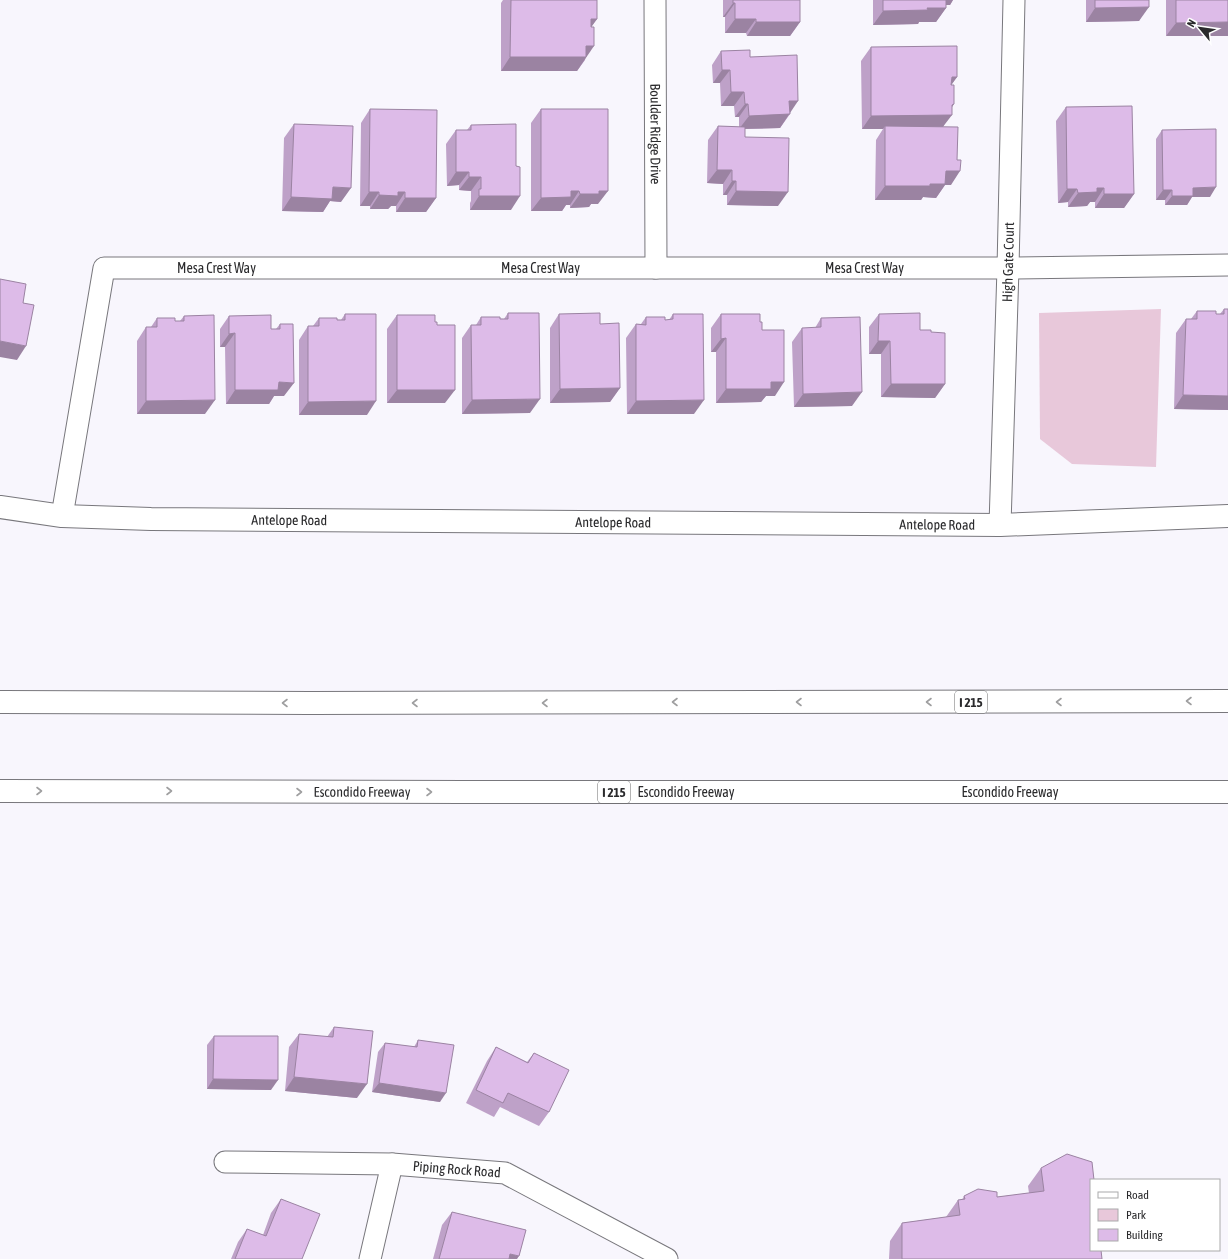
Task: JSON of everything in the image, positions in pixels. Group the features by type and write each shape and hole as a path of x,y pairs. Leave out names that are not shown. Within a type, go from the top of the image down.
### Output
{"main road":[{"name":"Antelope Road","path":"0,507 62,516 152,519 1000,524 1228,516"},
{"name":"I 215","path":"0,702 342,703 1228,701"},
{"name":"Escondido Freeway","path":"0,790 458,792 1228,792"}],"street":[{"name":"Boulder Ridge Drive","path":"655,0 656,268"},
{"name":"High Gate Court","path":"1000,524 1014,0"},
{"name":"Mesa Crest Way","path":"62,516 104,268 1008,268 1228,265"},
{"name":"Piping Rock Road","path":"225,1162 392,1164 505,1173 667,1259"},
{"path":"370,1259 392,1164"}],"green space":[{"path":"1161,309 1156,467 1072,464 1040,439 1039,313"}],"building":[{"path":"511,0 597,0 597,19 591,19 591,27 594,27 594,46 586,46 586,57 510,57"},
{"path":"733,0 800,0 800,22 756,22 756,19 735,19 735,3 733,3"},
{"path":"883,0 946,0 946,8 883,11"},
{"path":"1095,0 1149,0 1149,7 1095,8"},
{"path":"1176,0 1228,0 1228,22 1176,23"},
{"path":"957,46 957,77 952,77 951,85 954,85 954,104 952,105 952,115 871,116 871,47"},
{"path":"750,50 750,57 797,55 798,101 789,101 790,114 749,116 748,104 745,104 744,92 731,92 730,70 722,70 721,51"},
{"path":"1132,106 1134,194 1104,194 1104,188 1097,188 1097,192 1078,193 1077,189 1067,189 1066,107"},
{"path":"370,109 437,110 436,198 405,198 405,192 398,192 398,196 379,195 379,192 369,192"},
{"path":"541,109 608,109 608,191 599,191 599,194 580,194 579,191 571,191 571,197 541,198"},
{"path":"294,124 353,126 351,188 333,187 332,199 291,197"},
{"path":"516,124 516,166 520,167 520,196 479,196 479,189 481,189 481,177 469,177 469,172 456,172 456,130 471,130 471,125"},
{"path":"718,126 745,127 745,137 789,138 788,192 736,191 736,181 732,181 732,170 717,170"},
{"path":"885,126 958,127 957,160 961,160 960,171 946,171 945,184 930,184 930,186 885,186"},
{"path":"1216,129 1216,187 1193,188 1193,196 1172,196 1172,190 1163,190 1162,130"},
{"path":"0,279 26,284 23,303 34,305 26,346 0,341"},
{"path":"1224,309 1228,309 1228,396 1183,395 1186,319 1197,319 1197,311 1216,311 1216,314 1224,314"},
{"path":"508,313 539,313 540,399 472,400 471,325 481,325 481,317 500,317 500,319 508,319"},
{"path":"600,313 600,324 619,323 620,388 560,389 559,314"},
{"path":"920,313 920,330 931,330 931,332 945,333 945,384 891,384 890,341 878,341 879,314"},
{"path":"345,314 376,314 376,401 308,402 308,326 319,326 319,318 337,318 337,320 345,320"},
{"path":"673,314 703,314 704,400 636,401 636,324 646,325 646,317 665,317 665,320 673,319"},
{"path":"721,314 760,314 762,330 784,330 784,382 771,382 771,389 726,389 726,338 721,339"},
{"path":"214,315 215,400 146,401 146,327 157,327 157,318 175,318 175,321 184,321 184,316"},
{"path":"271,315 271,329 280,329 280,324 293,324 294,383 279,382 278,390 235,390 235,333 229,334 229,316"},
{"path":"397,315 435,315 435,322 437,322 437,325 455,325 455,390 397,390"},
{"path":"860,317 862,392 803,394 802,328 821,327 821,318"},
{"path":"334,1027 373,1031 367,1084 294,1077 299,1034 333,1037"},
{"path":"214,1036 278,1036 278,1080 213,1079"},
{"path":"418,1040 454,1045 446,1093 379,1083 385,1043 417,1047"},
{"path":"496,1047 528,1063 534,1053 569,1070 549,1112 508,1093 503,1103 476,1090"},
{"path":"1067,1154 1092,1162 1094,1179 1090,1179 1090,1251 1101,1251 1102,1259 902,1259 902,1223 960,1215 958,1200 965,1199 964,1196 978,1189 997,1192 997,1197 1044,1191 1041,1168"},
{"path":"281,1199 320,1214 302,1259 235,1259 247,1229 266,1236"},
{"path":"452,1212 526,1230 519,1256 510,1254 509,1259 439,1259"}]}
